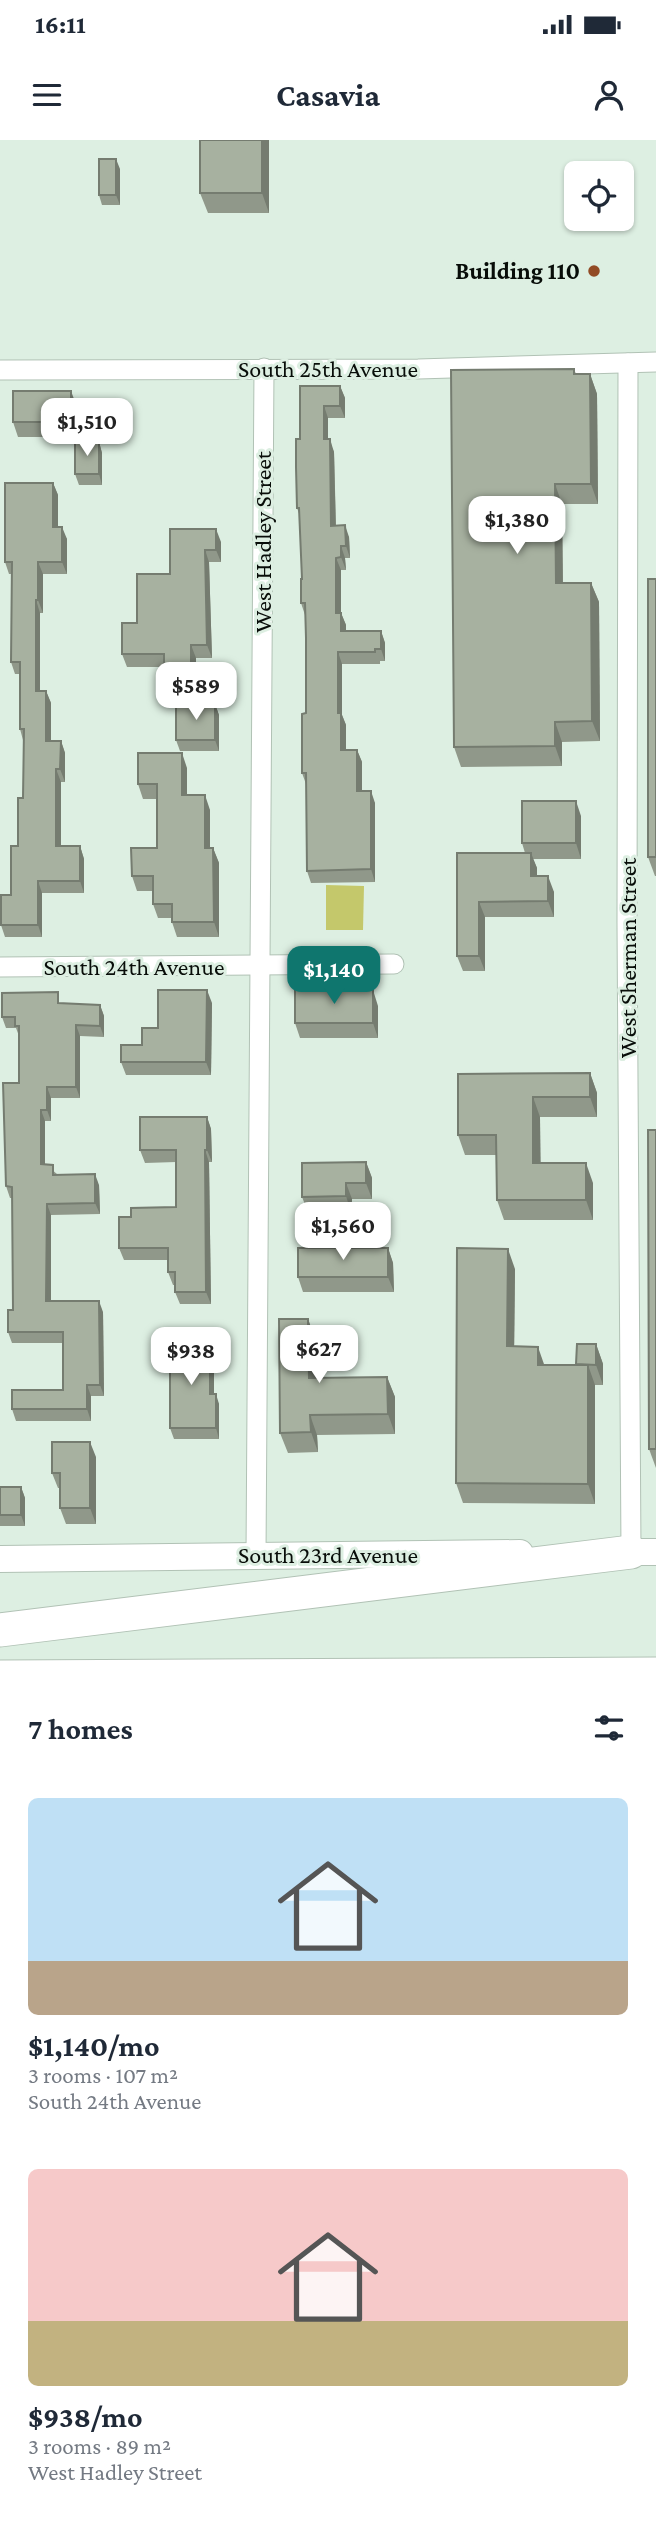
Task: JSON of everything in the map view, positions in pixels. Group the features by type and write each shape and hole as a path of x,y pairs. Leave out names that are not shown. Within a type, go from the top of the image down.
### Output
{"highway":[{"path":"0,1630 643,1552"},
{"path":"0,1677 656,1674"}],"main road":[{"name":"South 23rd Avenue","path":"0,1559 643,1552"}],"street":[{"name":"South 25th Avenue","path":"0,370 418,369 656,362"},
{"name":"West Sherman Street","path":"628,363 627,964 643,1552"},
{"name":"West Hadley Street","path":"256,1555 264,368"},
{"name":"South 24th Avenue","path":"0,967 394,964"}],"green space":[{"path":"326,885 364,886 363,930 326,930"}],"building":[{"path":"200,140 262,140 262,193 200,193"},
{"path":"99,159 116,159 116,195 99,195"},
{"path":"574,369 574,374 590,374 591,484 555,484 556,583 591,583 592,721 555,722 555,746 454,747 451,370"},
{"path":"300,386 340,386 340,406 324,406 324,439 330,439 331,526 345,525 346,546 341,546 341,557 336,558 336,613 341,613 341,631 381,631 381,649 375,649 375,652 338,652 341,750 357,750 357,791 371,791 371,869 307,871 306,773 302,773 302,714 306,713 306,638 305,603 301,603 296,467 296,439 300,439"},
{"path":"13,391 71,391 71,422 13,422"},
{"path":"75,442 99,442 99,474 75,474"},
{"path":"5,483 53,483 53,527 62,527 62,562 38,562 36,691 46,691 46,741 61,741 60,769 56,769 56,846 80,846 80,881 38,881 38,925 1,925 1,895 11,895 11,846 18,846 18,798 23,798 24,729 20,729 20,662 11,662 12,562 5,562"},
{"path":"170,529 216,529 216,550 205,550 207,645 191,645 191,665 164,665 164,654 122,654 122,623 137,623 137,574 170,574"},
{"path":"648,579 656,579 656,857 648,857"},
{"path":"176,704 215,704 215,740 176,740"},
{"path":"138,753 182,753 182,795 205,795 205,848 213,848 214,922 172,922 172,904 153,904 153,876 132,876 131,848 157,848 157,784 138,784"},
{"path":"522,801 576,801 576,843 522,843"},
{"path":"457,853 531,853 531,876 548,876 548,901 479,902 479,956 457,956"},
{"path":"158,990 207,990 206,1062 121,1062 121,1045 142,1045 142,1028 158,1028"},
{"path":"295,990 373,990 373,1023 295,1023"},
{"path":"58,992 58,1003 100,1005 100,1026 76,1025 76,1087 47,1087 47,1110 41,1110 41,1164 53,1165 53,1175 95,1174 95,1203 47,1204 46,1301 99,1301 100,1385 87,1385 87,1409 12,1409 12,1390 63,1390 63,1332 8,1332 8,1310 13,1310 12,1187 6,1186 3,1083 19,1083 19,1026 15,1026 15,1017 2,1017 2,993"},
{"path":"590,1073 590,1097 533,1097 533,1163 586,1163 586,1200 497,1200 496,1135 458,1135 458,1074"},
{"path":"140,1117 207,1117 206,1292 175,1292 175,1272 168,1272 168,1248 119,1248 119,1217 131,1217 131,1208 176,1207 176,1150 140,1150"},
{"path":"648,1130 656,1130 656,1449 649,1449"},
{"path":"366,1162 366,1183 346,1183 346,1196 302,1197 302,1163"},
{"path":"298,1248 388,1248 388,1277 298,1277"},
{"path":"457,1248 508,1249 507,1346 538,1347 538,1365 588,1365 588,1484 456,1483"},
{"path":"279,1319 308,1319 309,1378 387,1377 388,1414 310,1415 311,1432 280,1433"},
{"path":"170,1343 210,1343 210,1394 216,1394 216,1428 170,1428"},
{"path":"577,1344 596,1344 596,1365 576,1364"},
{"path":"52,1442 90,1442 90,1508 60,1508 60,1473 52,1473"},
{"path":"0,1487 21,1487 21,1515 0,1515"}],"place":[{"name":"Building 110","path":"594,271"}]}
